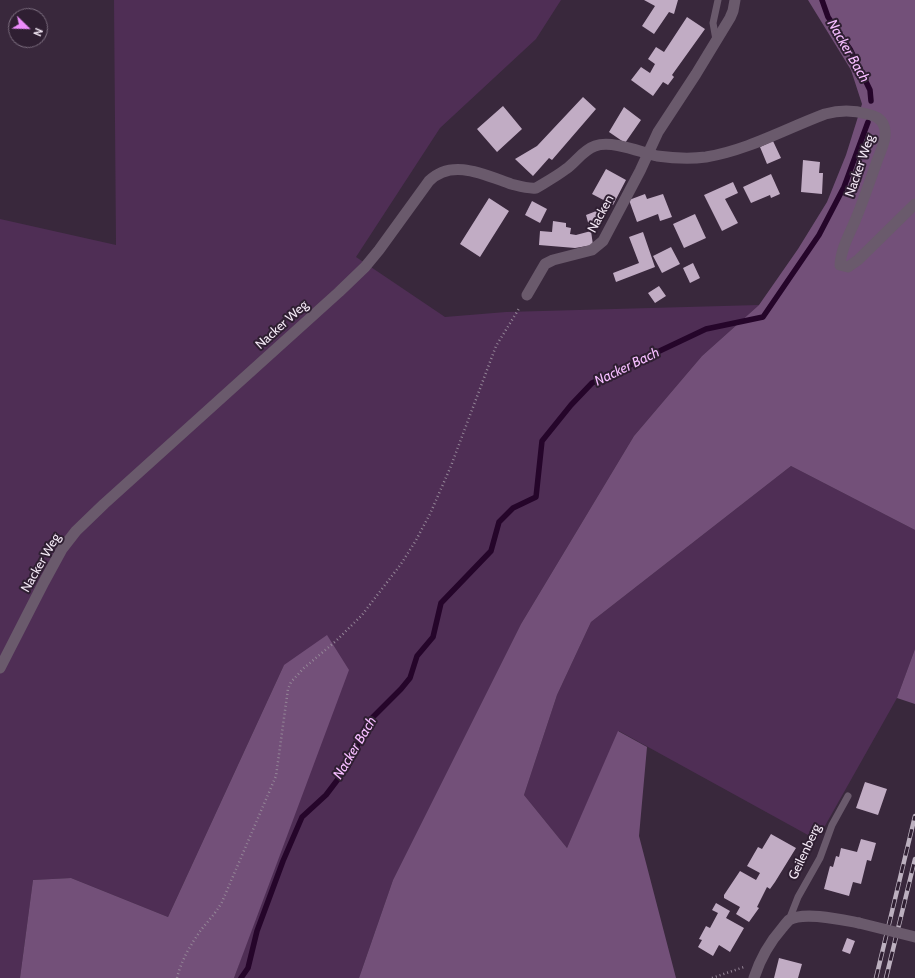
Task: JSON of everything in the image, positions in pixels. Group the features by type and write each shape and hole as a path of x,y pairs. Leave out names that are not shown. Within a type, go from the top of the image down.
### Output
{"street":[{"path":"648,154 665,121 733,11 735,0"},
{"name":"Nacker Weg","path":"0,668 59,556 76,531 340,292 365,267 379,250 434,176 449,170 470,170 532,189 566,169 594,146 613,146 648,154 670,157 705,157 738,150 831,112 862,112 878,117 881,120 884,126 885,136 860,208 844,246 840,265 848,267 858,260 915,204"},
{"name":"Nacken","path":"527,295 545,264 554,260 592,250 600,245 648,154"},
{"path":"789,920 815,916 839,919 915,937"},
{"name":"Geilenberg","path":"754,978 760,961 774,937 789,920"}],"lane":[{"path":"716,40 713,23 718,0"},
{"name":"Geilenberg","path":"789,920 798,897 820,858 832,825 848,796"}],"path":[{"path":"177,978 178,971 192,942 222,902 276,776 288,689 291,682 304,668 336,641 362,615 401,564 415,542 430,514 451,466 496,346 527,295"},
{"path":"712,978 760,961"}],"shaded area":[{"path":"114,0 561,0 536,39 440,128 356,257 445,317 506,312 759,305 702,356 634,436 521,624 393,880 359,978 234,978 253,924 284,665 168,917 71,878 33,880 20,978 0,978 0,219 116,245"},
{"path":"808,0 915,0 915,530 791,466 591,622 557,695 524,795 567,848 618,731 647,747 639,836 676,978 359,978 393,880 521,624 634,436 702,356 759,305 798,249 827,202 846,155 862,104 851,70"},
{"path":"791,466 915,530 915,649 897,698 817,840 619,731 567,848 524,795 557,695 591,622"},
{"path":"327,635 349,670 234,978 20,978 33,880 71,878 168,917 284,665"},
{"path":"915,649 915,704 897,698"}],"building":[{"path":"644,0 678,0 674,14 669,12 654,34 642,26 655,6"},
{"path":"687,17 705,29 672,75 674,77 668,85 663,82 653,96 631,80 641,67 650,73 655,64 648,59 656,47 664,52"},
{"path":"583,97 596,109 552,160 549,158 533,176 515,159 537,146"},
{"path":"503,106 522,129 497,152 477,129"},
{"path":"624,107 641,120 625,143 609,132"},
{"path":"773,141 781,158 767,164 760,147"},
{"path":"803,160 820,162 819,173 823,173 822,194 801,192"},
{"path":"606,169 626,180 613,205 592,194"},
{"path":"771,174 780,194 771,198 770,195 751,203 743,187"},
{"path":"733,182 738,193 725,199 738,223 722,231 704,195"},
{"path":"645,194 647,199 663,194 672,217 660,221 658,214 637,222 629,200"},
{"path":"489,198 509,211 480,257 460,244"},
{"path":"532,201 547,209 540,223 525,215"},
{"path":"599,210 601,217 595,218 597,224 589,226 586,215"},
{"path":"695,214 706,238 684,248 673,224"},
{"path":"553,221 566,223 566,227 571,228 570,234 576,235 591,231 593,245 575,248 539,245 540,231 552,232"},
{"path":"643,232 655,267 616,282 613,273 639,263 629,237"},
{"path":"671,247 680,264 662,273 653,256"},
{"path":"693,263 700,278 690,283 683,268"},
{"path":"659,286 666,296 655,303 648,293"},
{"path":"865,782 887,789 878,815 856,808"},
{"path":"771,834 796,848 770,889 767,887 757,907 759,908 749,922 736,914 740,907 724,898 724,895 740,871 756,880 760,873 747,866 758,847 762,849"},
{"path":"861,839 876,843 871,861 867,860 861,884 853,882 849,896 824,889 830,866 833,867 836,856 839,857 841,848 857,852"},
{"path":"716,903 730,911 726,918 744,928 730,952 719,945 713,956 698,947 702,940 699,939 706,926 710,928 718,913 712,910"},
{"path":"847,938 855,941 850,954 842,951"},
{"path":"779,958 802,964 798,978 774,978"}],"waterway":[{"name":"Nacker Bach","path":"822,0 828,17 850,49 870,90 871,101"},
{"name":"Nacker Bach","path":"241,978 248,968 257,931 283,861 302,817 326,795 348,766 368,722 410,678 417,656 433,637 441,603 491,551 499,522 513,508 536,497 542,441 571,405 592,383 706,329 763,317 819,235 844,187 868,122"}],"railway":[{"path":"876,978 915,816"},
{"path":"886,978 915,859"}]}
